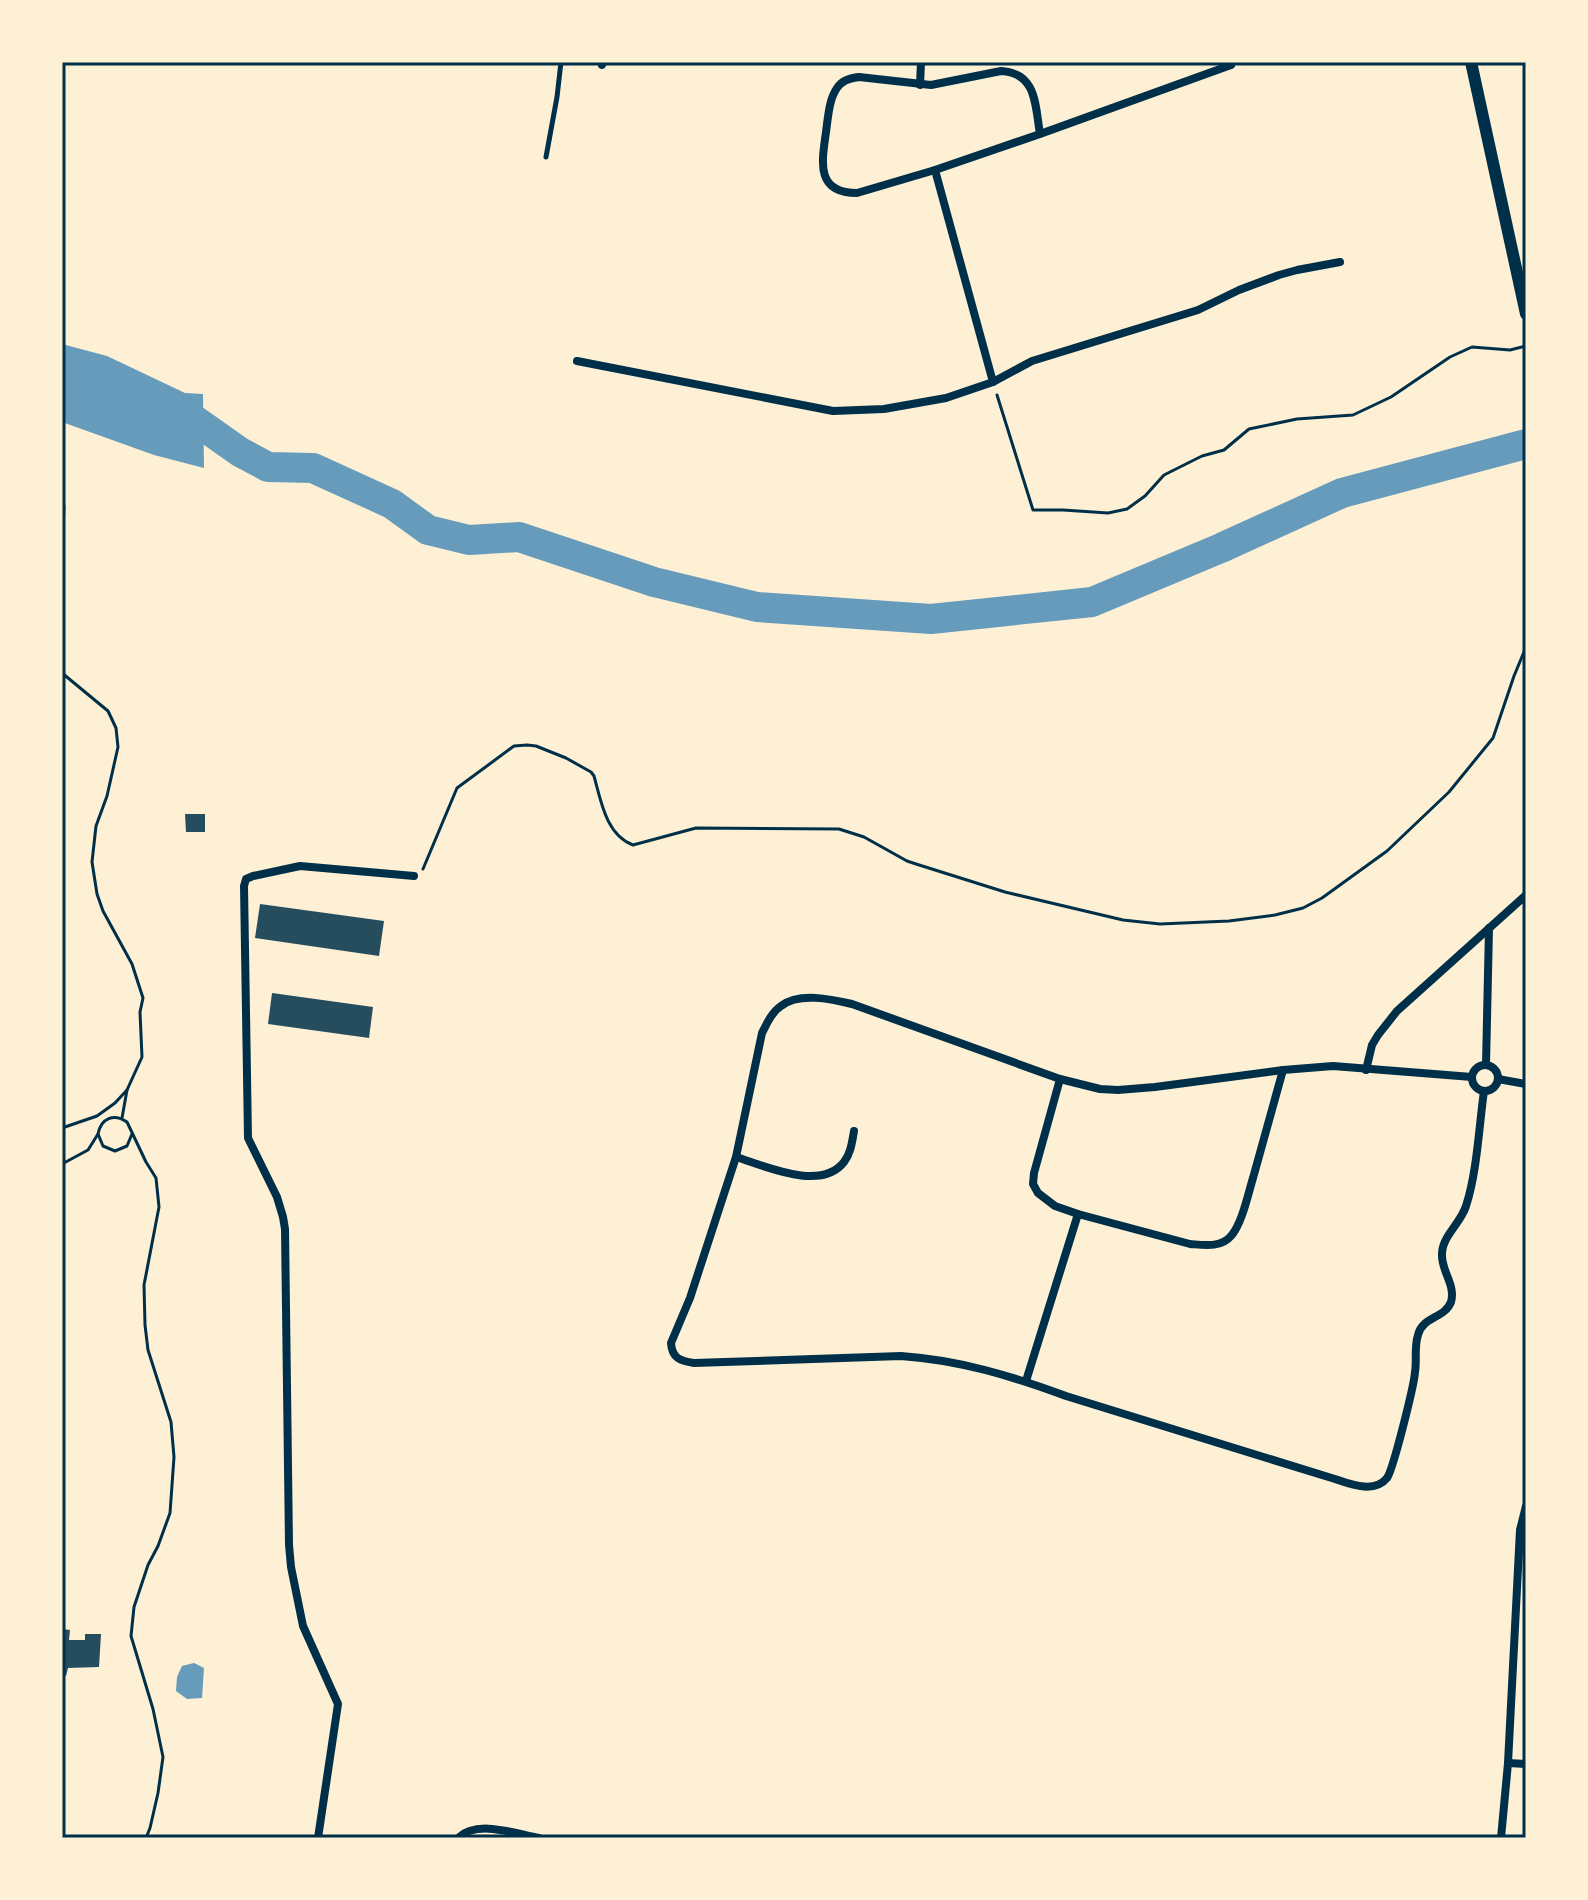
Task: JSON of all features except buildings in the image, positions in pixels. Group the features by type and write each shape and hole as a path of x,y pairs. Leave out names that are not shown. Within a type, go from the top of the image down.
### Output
{"street":[{"path":"920,85 921,62"},
{"path":"1471,62 1526,314"},
{"path":"1040,134 1030,85 1011,71 920,85 851,78 835,89 822,166 831,186 846,193 857,193 935,170 1040,134 1231,65"},
{"path":"935,170 993,382"},
{"path":"577,361 813,407 846,412 884,409 929,402 993,382 1032,361 1198,310 1279,275 1340,262"},
{"path":"318,1838 338,1704 303,1626 291,1567 285,1229 277,1197 248,1138 244,886 246,879 253,876 300,866 414,876"},
{"path":"1366,1070 1372,1045 1397,1011 1526,895"},
{"path":"1486,1065 1489,928"},
{"path":"1472,1077 1333,1066 1155,1087 1118,1090 1087,1087 852,1004 816,998 795,999 781,1005 762,1033 736,1157 671,1350 681,1361 694,1363 901,1356 965,1364 1335,1479 1366,1487 1378,1484 1387,1478 1397,1446 1415,1372 1419,1329 1450,1304 1452,1289 1441,1253 1447,1237 1460,1221 1471,1189 1484,1091"},
{"path":"1486,1065 1494,1068 1498,1079 1492,1089 1484,1091 1474,1085 1472,1077 1475,1069 1486,1065"},
{"path":"1060,1079 1034,1173 1033,1184 1038,1193 1055,1206 1078,1214 1190,1244 1219,1244 1230,1237 1237,1225 1283,1070"},
{"path":"1498,1079 1526,1084"},
{"path":"736,1157 805,1176 821,1175 846,1160 854,1131"},
{"path":"1026,1381 1078,1214"},
{"path":"1501,1838 1520,1530 1526,1506"},
{"path":"1508,1763 1526,1764"},
{"path":"458,1838 469,1830 477,1829 539,1838"}],"lane":[{"path":"546,157 561,62"}],"path":[{"path":"993,382 1033,510 1108,513 1127,509 1145,496 1164,475 1202,456 1224,450 1249,429 1297,419 1353,415 1391,397 1450,357 1472,347 1510,350 1526,346"},
{"path":"62,494 62,545"},
{"path":"414,876 425,867 459,786 514,746 527,745 566,758 591,772 603,811 623,841 629,844 696,828 839,829 864,837 916,864 1005,892 1123,920 1171,924 1275,915 1303,908 1322,898 1387,851 1449,792 1493,738 1526,647"},
{"path":"62,673 108,711 116,728 118,747 107,796 96,826 92,862 100,902 132,964 143,998 140,1012 142,1057 127,1090 122,1118"},
{"path":"62,1128 97,1116 127,1090"},
{"path":"62,1164 88,1150 103,1122 115,1117 122,1118 131,1128 156,1178 159,1207 144,1285 145,1325 148,1350 171,1422 174,1457 170,1513 134,1607 131,1636 153,1709 163,1757 158,1793 146,1838"},
{"path":"98,1134 103,1146 115,1151 127,1146 132,1134"}],"water":[{"path":"62,344 107,356 185,393 203,394 204,468 154,455 62,422"},
{"path":"194,1663 204,1668 202,1698 187,1699 176,1691 177,1677 182,1666"}],"waterway":[{"path":"169,405 268,467 313,468 392,504 428,530 469,540 519,537 654,582 757,607 931,619 1092,602 1342,493 1526,444"}]}
